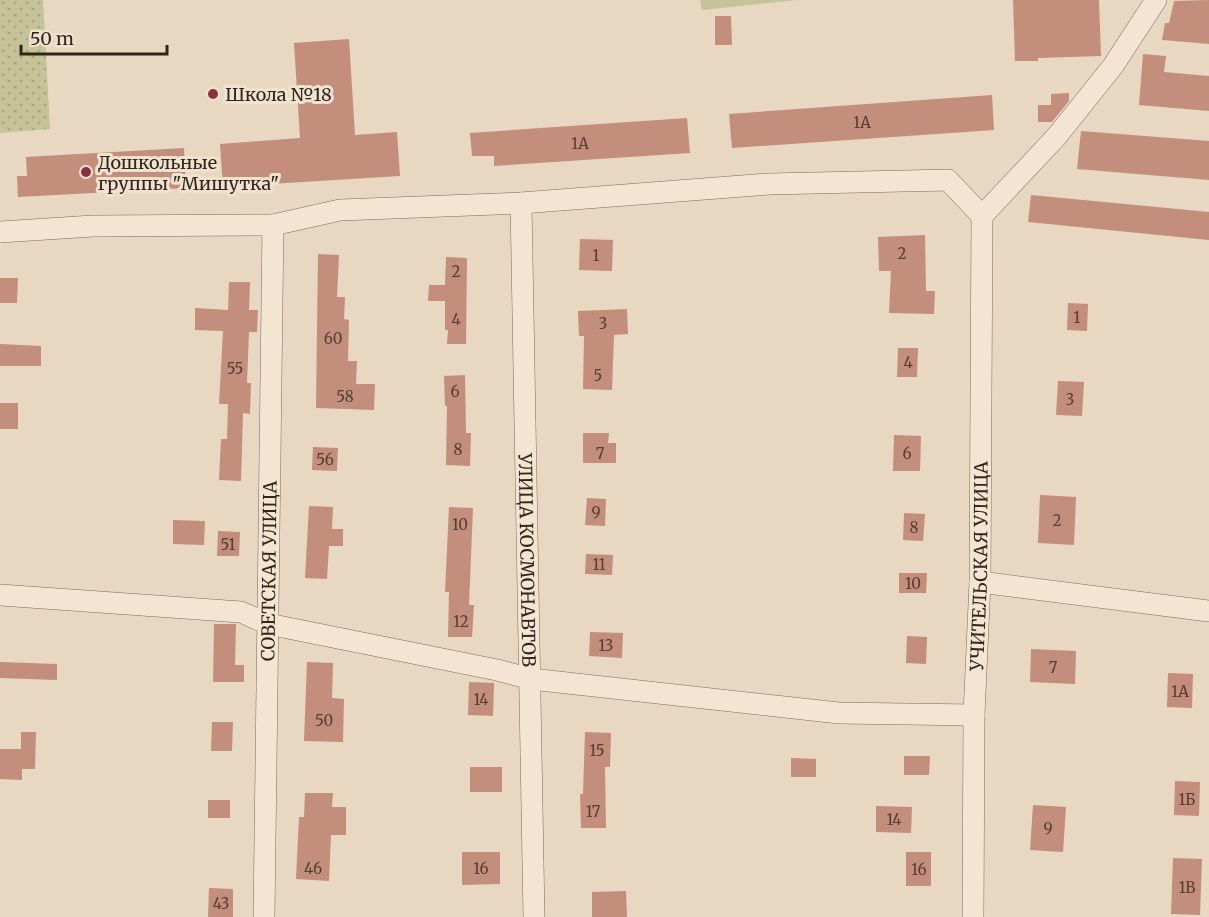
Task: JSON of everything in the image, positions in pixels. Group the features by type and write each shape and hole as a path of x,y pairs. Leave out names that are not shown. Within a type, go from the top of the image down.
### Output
{"street":[{"path":"0,232 93,226 273,225 340,210 521,203 769,184 948,180 982,216 1057,136 1113,66 1156,0"},
{"name":"УЛИЦА КОСМОНАВТОВ","path":"521,203 534,917"},
{"name":"УЧИТЕЛЬСКАЯ УЛИЦА","path":"973,917 974,715 980,582 982,216"},
{"name":"СОВЕТСКАЯ УЛИЦА","path":"264,917 273,225"},
{"path":"980,582 1209,611"},
{"path":"0,595 240,612 268,624 531,679 839,713 974,715"}],"shaded area":[{"path":"0,0 43,0 50,129 0,133"},
{"path":"700,0 797,0 702,10"}],"building":[{"path":"1013,0 1099,0 1101,56 1015,61"},
{"path":"1209,0 1209,44 1162,40 1165,23 1169,23 1174,1"},
{"path":"715,16 731,16 732,45 715,45"},
{"path":"349,39 355,135 397,132 400,176 223,187 220,144 300,138 294,43"},
{"path":"1143,54 1166,56 1164,72 1209,76 1209,111 1139,105"},
{"path":"1069,93 1069,101 1052,122 1038,122 1038,105 1051,105 1051,94"},
{"path":"992,95 994,130 732,148 729,114"},
{"path":"687,118 690,153 494,166 494,156 472,156 470,133"},
{"path":"1081,131 1209,141 1209,180 1077,169"},
{"name":"Дошкольные группы \"Мишутка\"","path":"184,148 186,188 18,197 17,176 27,176 26,157"},
{"path":"1031,195 1209,212 1209,240 1028,222"},
{"path":"925,235 926,291 935,291 934,314 889,313 891,271 879,271 878,237"},
{"path":"580,239 613,240 612,271 579,270"},
{"path":"318,254 339,255 337,297 345,297 344,319 349,320 348,361 357,361 356,384 375,384 374,410 316,408"},
{"path":"446,257 467,258 466,344 447,344 445,301 428,301 429,285 445,285"},
{"path":"0,278 18,278 17,303 0,303"},
{"path":"229,282 250,282 249,310 258,310 257,332 249,332 247,383 251,383 250,414 243,413 241,481 219,480 221,439 227,439 228,404 219,404 223,331 195,330 195,308 228,310"},
{"path":"1068,303 1088,304 1087,331 1067,330"},
{"path":"627,309 628,334 614,335 612,390 583,389 584,336 579,336 578,311"},
{"path":"0,344 41,346 41,366 0,366"},
{"path":"898,348 918,348 917,377 897,377"},
{"path":"465,375 466,433 471,433 470,466 446,465 447,406 445,406 444,376"},
{"path":"1058,381 1084,382 1082,416 1056,415"},
{"path":"0,403 18,403 18,429 0,429"},
{"path":"583,433 609,433 608,443 616,443 616,463 583,463"},
{"path":"894,435 921,436 920,471 893,471"},
{"path":"313,447 338,448 337,471 312,470"},
{"path":"1040,495 1076,497 1074,545 1038,543"},
{"path":"587,498 606,499 605,526 585,525"},
{"path":"309,506 333,507 332,529 343,529 343,546 329,546 327,579 305,578"},
{"path":"449,507 473,508 469,605 474,605 472,637 448,637 449,592 445,592"},
{"path":"904,513 925,514 923,541 903,540"},
{"path":"173,520 205,521 204,545 173,544"},
{"path":"218,531 240,532 239,556 217,556"},
{"path":"586,554 613,555 612,575 585,574"},
{"path":"899,573 927,573 926,593 899,593"},
{"path":"214,624 236,624 235,665 244,665 244,682 213,682"},
{"path":"590,632 623,633 622,658 589,656"},
{"path":"907,636 927,637 926,664 906,663"},
{"path":"1031,649 1076,651 1075,684 1030,682"},
{"path":"0,662 57,664 57,680 0,678"},
{"path":"307,662 333,663 332,698 344,699 343,742 304,741"},
{"path":"1168,673 1193,674 1192,708 1167,707"},
{"path":"469,682 494,683 493,716 468,715"},
{"path":"212,722 233,722 232,751 211,751"},
{"path":"21,732 36,732 35,769 22,769 22,780 0,779 0,749 21,749"},
{"path":"585,732 611,733 610,767 605,767 606,828 581,828 580,794 583,794"},
{"path":"904,756 930,756 929,775 904,775"},
{"path":"791,758 816,759 816,777 791,777"},
{"path":"470,767 502,767 502,792 470,792"},
{"path":"1175,781 1200,782 1199,816 1174,815"},
{"path":"305,793 333,793 332,807 346,807 346,835 331,835 329,881 296,879 299,817 304,817"},
{"path":"208,800 230,800 230,818 208,818"},
{"path":"1033,805 1066,807 1063,852 1030,850"},
{"path":"876,806 912,807 911,833 876,832"},
{"path":"462,852 500,852 500,884 462,885"},
{"path":"906,852 931,852 931,886 906,886"},
{"path":"1173,858 1202,859 1200,915 1171,914"},
{"path":"209,888 233,889 233,917 208,917"},
{"path":"626,891 627,917 592,917 592,892"}],"place":[{"name":"Школа №18","path":"213,94"},
{"name":"Дошкольные группы \"Мишутка\"","path":"86,172"}]}
